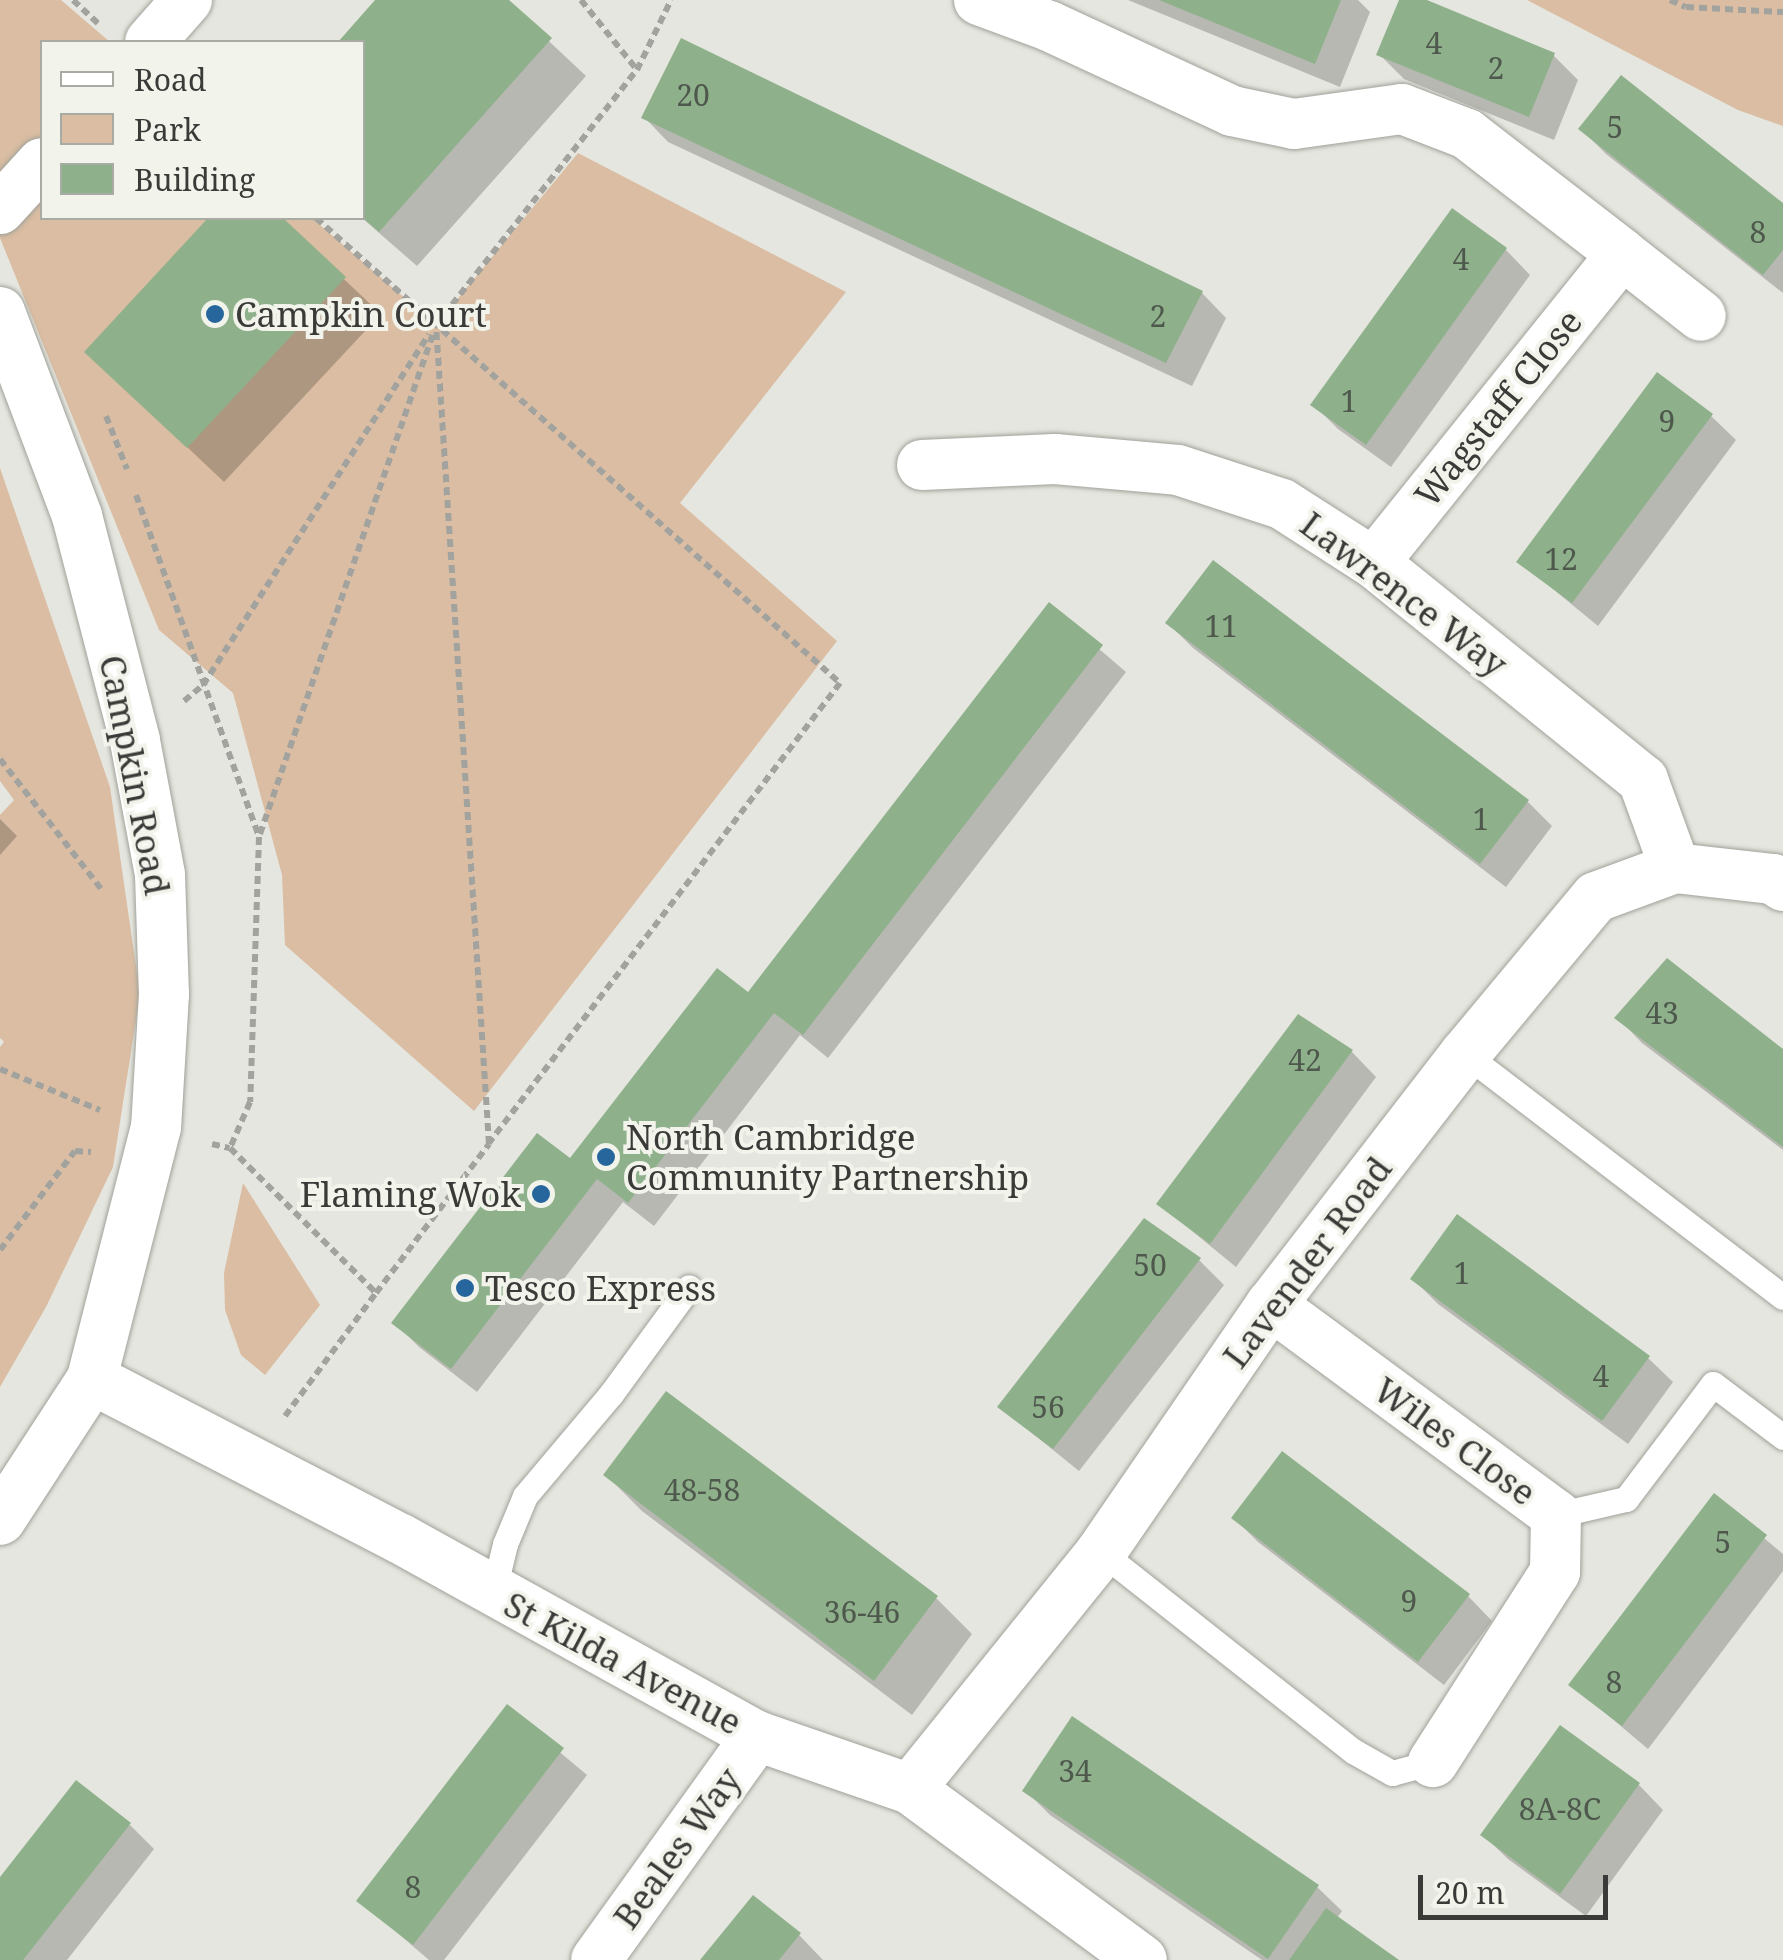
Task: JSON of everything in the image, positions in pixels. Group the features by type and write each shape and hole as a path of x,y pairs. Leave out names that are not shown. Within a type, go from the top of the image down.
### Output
{"street":[{"path":"152,40 188,0"},
{"path":"979,0 1049,26 1232,111 1294,124 1402,109 1467,134 1701,316"},
{"path":"0,208 40,165"},
{"name":"Wagstaff Close","path":"1374,563 1622,254"},
{"name":"Campkin Road","path":"0,312 77,516 135,742 160,875 164,994 156,1127 92,1378 0,1520"},
{"name":"Lawrence Way","path":"922,466 1054,459 1178,470 1282,504 1374,563 1643,780 1675,868"},
{"name":"Lavender Road","path":"910,1788 1101,1552 1271,1305 1464,1054 1596,897 1675,868 1773,880 1783,886"},
{"name":"Wiles Close","path":"1271,1305 1556,1515 1555,1572 1432,1762"},
{"name":"St Kilda Avenue","path":"92,1378 402,1539 493,1594 758,1736 910,1788 1142,1960"},
{"name":"Beales Way","path":"596,1960 758,1736"}],"lane":[{"path":"1464,1054 1783,1297"},
{"path":"493,1594 506,1544 525,1496 611,1394 689,1287"},
{"path":"1556,1515 1626,1499 1713,1384 1783,1437"},
{"path":"1101,1552 1353,1751 1392,1774 1432,1762"}],"path":[{"path":"135,742 202,685 436,325 637,70 671,0"},
{"path":"1670,0 1783,12"},
{"path":"579,1 637,70"},
{"path":"255,1463 376,1293 840,683 318,220"},
{"path":"260,837 436,325"},
{"path":"436,325 489,1144"},
{"path":"0,759 110,900"},
{"path":"0,1069 108,1113"},
{"path":"156,1127 230,1148 376,1293"},
{"path":"0,1250 75,1150 102,1152"}],"green space":[{"path":"0,0 61,0 108,40 40,40 40,220 314,220 436,325 578,153 846,292 680,503 837,641 474,1111 285,945 282,875 233,693 159,630 0,238"},
{"path":"1527,0 1783,0 1783,126 1738,110"},
{"path":"0,468 110,787 140,994 113,1167 46,1307 0,1387 0,1047 4,1042 0,1038 0,815 14,800 0,781"},
{"path":"243,1183 320,1305 265,1375 241,1355 225,1310 224,1273"}],"building":[{"path":"375,0 509,0 552,38 379,232 365,220 365,40 340,40"},
{"path":"1159,0 1341,0 1315,64"},
{"path":"1399,0 1427,0 1555,53 1529,117 1376,55"},
{"path":"681,38 1203,291 1166,363 641,118"},
{"path":"1621,75 1783,203 1783,250 1763,275 1578,129"},
{"path":"1452,208 1507,248 1366,445 1310,405"},
{"name":"Campkin Court","path":"206,220 285,220 346,277 187,448 84,352"},
{"path":"1657,372 1713,414 1572,603 1516,562"},
{"path":"1213,560 1529,800 1480,864 1165,623"},
{"path":"1049,602 1103,645 803,1035 774,1013 628,1203 597,1179 451,1369 391,1323 537,1133 570,1158 717,968 748,992"},
{"path":"1667,958 1783,1049 1783,1147 1614,1018"},
{"path":"1298,1014 1353,1050 1210,1244 1156,1204"},
{"path":"1457,1214 1650,1356 1602,1421 1410,1279"},
{"path":"1144,1218 1201,1258 1053,1449 997,1407"},
{"path":"666,1391 938,1596 874,1681 603,1475"},
{"path":"1282,1451 1470,1594 1418,1662 1231,1518"},
{"path":"1714,1493 1767,1535 1622,1726 1568,1685"},
{"path":"507,1704 564,1748 413,1945 356,1901"},
{"path":"1072,1716 1319,1885 1268,1959 1022,1791"},
{"path":"1560,1725 1640,1783 1560,1894 1480,1835"},
{"path":"76,1780 131,1823 23,1960 0,1960 0,1877"},
{"path":"753,1895 801,1933 779,1960 700,1960"},
{"path":"1326,1908 1399,1960 1289,1960"}],"place":[{"name":"Campkin Court","path":"215,314"},
{"name":"North Cambridge Community Partnership","path":"606,1157"},
{"name":"Flaming Wok","path":"541,1194"},
{"name":"Tesco Express","path":"465,1288"}]}
